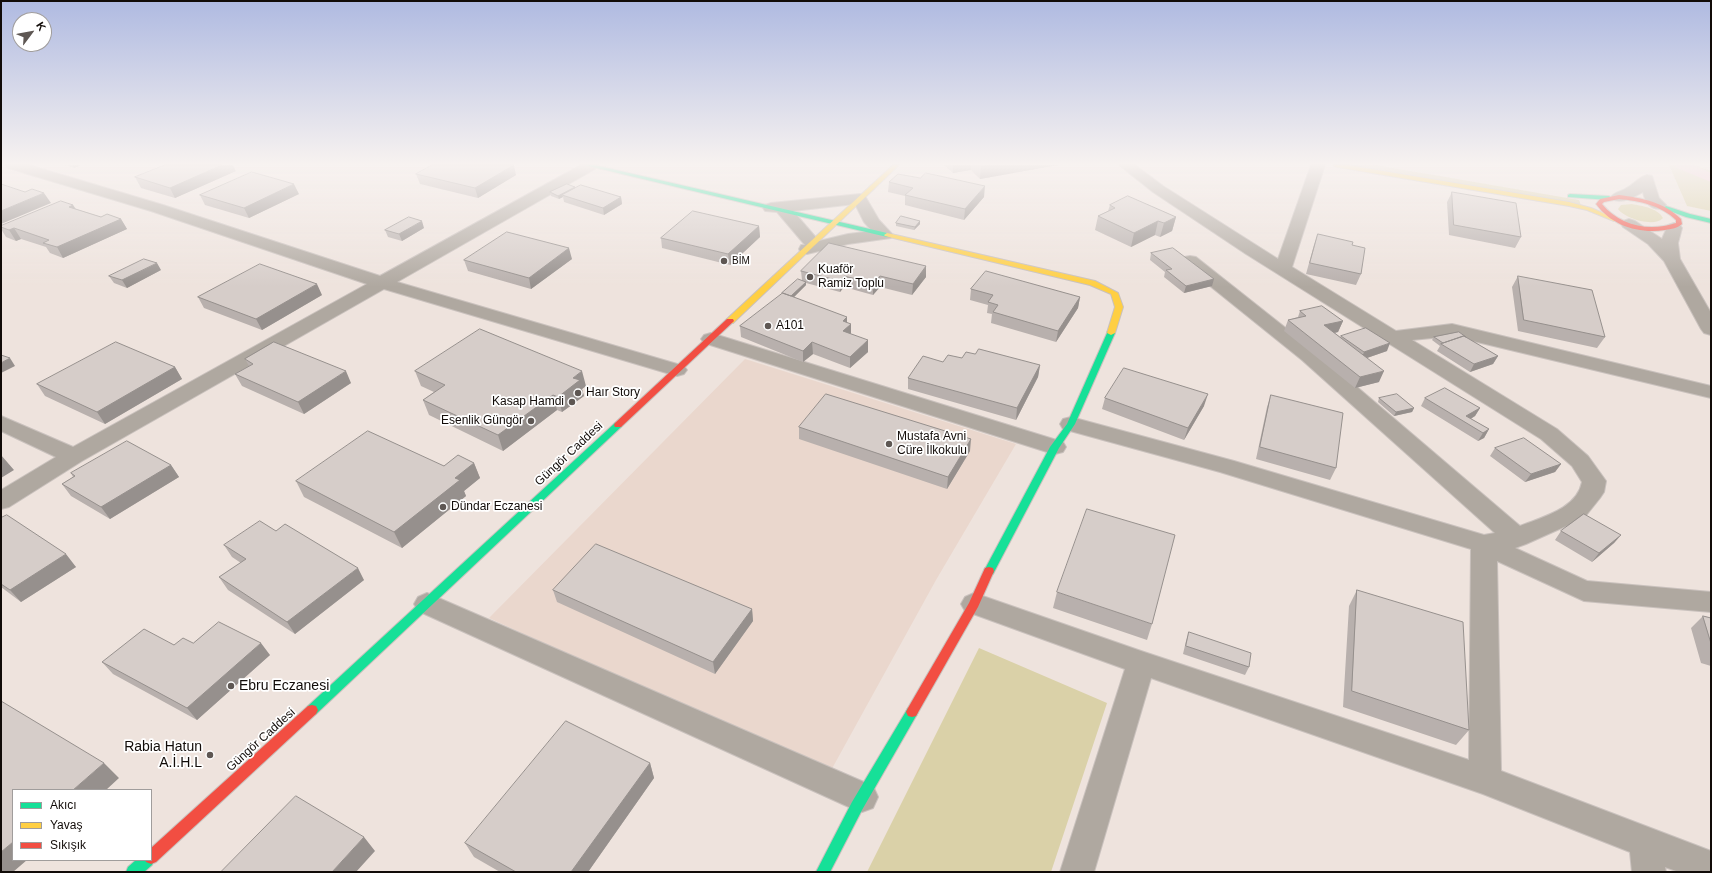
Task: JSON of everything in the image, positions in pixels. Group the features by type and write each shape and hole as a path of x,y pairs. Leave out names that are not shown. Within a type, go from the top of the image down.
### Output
{"main road":[{"path":"759,206 1092,283 1114,292 1119,307 1115,324 1071,424 1056,447 1000,547 974,604 862,797 823,872"},
{"name":"Güngör Caddesi","path":"152,856 427,604 853,206"},
{"path":"1575,206 1589,209 1622,222 1655,229 1681,228 1679,220 1668,210 1659,206"},
{"path":"1599,206 1600,209 1622,222"},
{"path":"1660,206 1688,216 1711,221"},
{"path":"1700,228 1711,230"},
{"path":"135,872 146,861"}],"street":[{"path":"149,206 384,283 677,370"},
{"path":"1,501 74,456 384,283 518,206"},
{"path":"777,210 809,206"},
{"path":"864,206 872,222 884,235"},
{"path":"1184,206 1283,269 1549,434 1580,461 1594,481 1592,492 1575,512 1517,538 1484,544"},
{"path":"1283,269 1304,206"},
{"path":"777,210 797,224 810,246 848,239 884,235"},
{"path":"1622,222 1654,240 1671,259 1704,306 1711,329"},
{"path":"1671,259 1668,243 1670,235 1681,228"},
{"path":"1187,259 1309,356 1517,538"},
{"path":"1392,337 1452,330 1711,392"},
{"path":"711,339 1056,447"},
{"path":"1,423 74,456"},
{"path":"1071,424 1226,466 1484,544 1584,591 1711,602"},
{"path":"1484,544 1485,780"},
{"path":"427,604 862,797"},
{"path":"974,604 1141,664 1485,780 1647,857 1711,868"},
{"path":"1076,872 1141,664"}],"shaded area":[{"path":"1620,206 1640,206 1654,210 1663,218 1659,221 1653,222 1639,221 1626,216 1618,209"},
{"path":"1687,206 1711,206 1711,211"},
{"path":"745,359 1016,444 936,580 829,774 489,618"},
{"path":"979,648 1107,703 1051,872 867,872"}],"building":[{"path":"1,206 14,206 1,211"},
{"path":"50,206 72,206 69,207 101,217 107,214 121,219 57,247 43,243 49,240 14,228 9,230 1,226"},
{"path":"236,206 249,206 244,208"},
{"path":"596,206 607,206 603,208"},
{"path":"951,206 968,206 965,209"},
{"path":"1111,206 1150,206 1176,217 1164,223 1158,221 1134,233 1098,216 1115,208"},
{"path":"1453,206 1516,206 1521,237 1454,225"},
{"path":"693,211 759,226 728,254 661,238"},
{"path":"901,216 920,221 915,227 896,223"},
{"path":"409,217 422,221 399,234 385,230"},
{"path":"507,232 569,248 529,278 464,260"},
{"path":"1318,234 1353,242 1352,245 1365,248 1361,274 1310,263"},
{"path":"829,243 926,266 913,284 880,276 873,283 844,276 840,281 801,271"},
{"path":"1173,248 1214,279 1186,286 1166,270 1172,269 1151,253"},
{"path":"144,259 157,263 122,280 109,276"},
{"path":"260,264 317,284 256,319 198,297"},
{"path":"986,271 1080,297 1058,331 993,312 998,305 988,302 993,295 971,289"},
{"path":"1518,276 1592,290 1605,337 1524,320"},
{"path":"798,279 806,282 791,296 782,293"},
{"path":"783,293 847,317 843,321 851,324 843,331 868,340 850,357 812,342 803,351 740,326"},
{"path":"1322,306 1343,321 1324,325 1384,371 1360,377 1288,320 1306,316 1300,311"},
{"path":"1366,328 1390,343 1364,352 1341,336"},
{"path":"480,329 582,371 573,378 580,380 558,397 553,395 498,435 423,400 445,385 415,371"},
{"path":"1459,332 1466,337 1464,336 1443,343 1434,337"},
{"path":"1464,336 1498,356 1474,364 1441,344"},
{"path":"116,342 175,367 97,412 37,384"},
{"path":"274,342 346,371 298,402 235,374 253,364 245,359"},
{"path":"979,349 1040,365 1017,408 908,378 923,356 943,362 948,355 962,358 966,352 975,354"},
{"path":"1,355 10,358 1,363"},
{"path":"1124,368 1208,394 1188,428 1105,398"},
{"path":"1445,388 1480,408 1466,416 1489,429 1483,433 1425,398"},
{"path":"826,394 971,439 948,477 799,427"},
{"path":"1397,394 1414,408 1396,412 1379,398"},
{"path":"1271,395 1343,413 1336,468 1260,447"},
{"path":"368,431 444,466 458,455 474,463 455,478 460,480 394,532 296,481"},
{"path":"1524,438 1561,464 1531,474 1495,448"},
{"path":"127,441 171,465 101,507 62,484 75,476 71,473"},
{"path":"1087,509 1175,535 1152,624 1057,592"},
{"path":"1584,514 1621,535 1599,553 1561,531"},
{"path":"7,515 66,554 10,590 1,584 1,518"},
{"path":"260,521 276,531 285,524 358,568 287,622 219,577 246,559 224,545"},
{"path":"596,544 752,609 713,662 553,590"},
{"path":"1357,590 1463,622 1469,730 1352,691"},
{"path":"1703,616 1711,618 1711,643"},
{"path":"219,622 261,643 187,708 102,662 144,629 174,645 183,638 193,643"},
{"path":"1189,632 1251,653 1249,667 1186,646"},
{"path":"1,701 104,763 74,789 12,789 12,843 1,852"},
{"path":"566,721 650,763 571,872 516,872 465,843"},
{"path":"296,796 364,837 332,872 221,872"}],"traffic: fast":[{"path":"762,206 887,235"},
{"path":"1666,208 1688,216 1711,221"},
{"path":"989,571 1055,447 1071,424 1111,333"},
{"path":"312,710 618,425"},
{"path":"823,872 857,806 912,712"},
{"path":"133,872 146,861"}],"traffic: slow":[{"path":"730,321 853,206"},
{"path":"1576,206 1589,209 1616,220"},
{"path":"887,235 1092,283 1114,293 1119,307 1111,333"}],"traffic: jam":[{"path":"1601,206 1614,219 1635,227 1658,229 1679,224 1679,220 1673,214 1658,206"},
{"path":"618,425 730,321"},
{"path":"912,712 974,604 989,571"},
{"path":"152,856 312,710"}],"place":[{"name":"BİM","path":"724,261"},
{"name":"Kuaför Ramiz Toplu","path":"810,277"},
{"name":"A101","path":"768,326"},
{"name":"Haır Story","path":"578,393"},
{"name":"Kasap Hamdi","path":"572,402"},
{"name":"Esenlik Güngör","path":"531,421"},
{"name":"Mustafa Avni Cüre İlkokulu","path":"889,444"},
{"name":"Dündar Eczanesi","path":"443,507"},
{"name":"Ebru Eczanesi","path":"231,686"},
{"name":"Rabia Hatun A.İ.H.L","path":"210,755"}]}
